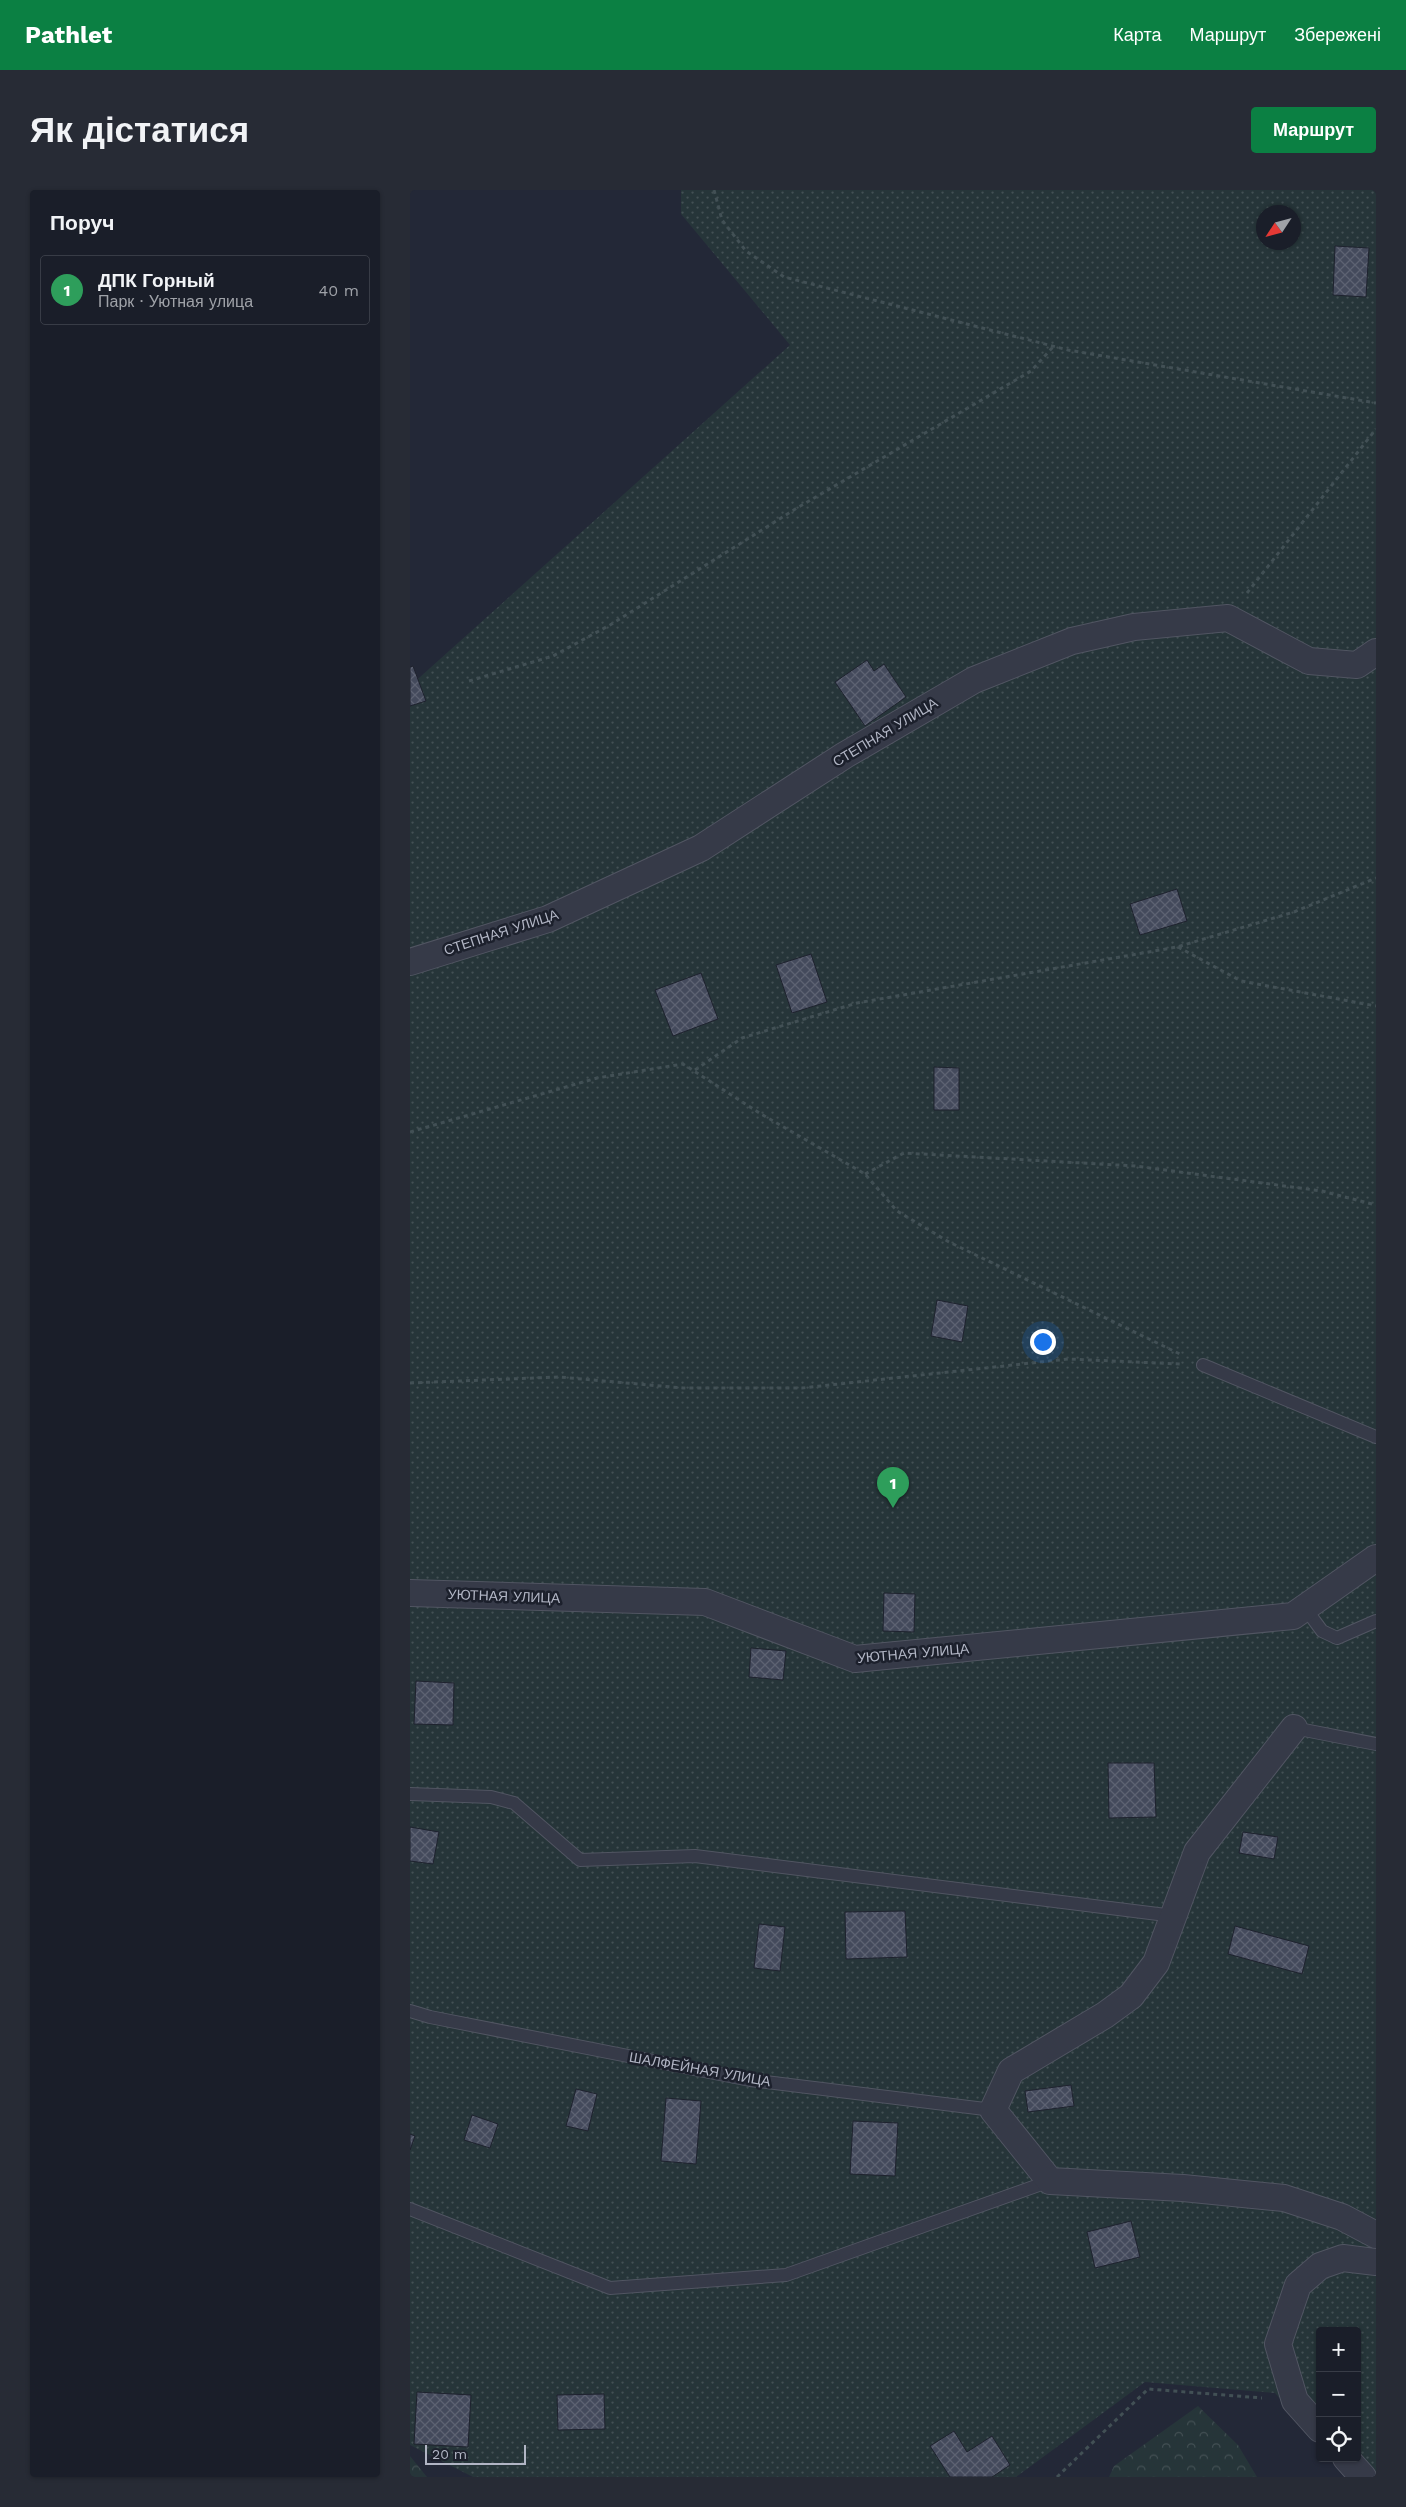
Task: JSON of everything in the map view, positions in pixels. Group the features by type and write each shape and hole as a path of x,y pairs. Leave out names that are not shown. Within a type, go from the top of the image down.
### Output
{"street":[{"path":"1228,618 1309,662 1357,665 1376,652"},
{"name":"СТЕПНАЯ УЛИЦА","path":"410,962 548,919 701,848 845,755 974,680 1072,642 1134,626 1228,618"},
{"name":"УЮТНАЯ УЛИЦА","path":"410,1593 704,1602 855,1659 1294,1616 1376,1558"},
{"path":"1294,1728 1197,1852 1156,1963 1131,1996 1105,2016 1011,2071 993,2110 1050,2181 1183,2188 1284,2198 1342,2218 1376,2236"},
{"path":"1316,2425 1295,2401 1278,2344 1298,2285 1320,2266 1343,2258 1376,2262"},
{"path":"1350,2462 1363,2477"}],"lane":[{"path":"1203,1365 1376,1437"},
{"path":"1305,1608 1322,1631 1337,1638 1376,1620"},
{"path":"1294,1728 1376,1744"},
{"path":"410,1794 491,1797 514,1803 580,1860 695,1856 1174,1916"},
{"name":"ШАЛФЕЙНАЯ УЛИЦА","path":"410,2011 430,2017 750,2080 993,2110"},
{"path":"410,2209 610,2288 786,2275 1050,2181"}],"path":[{"path":"714,190 722,220 746,251 784,277 1054,347 1376,403"},
{"path":"469,681 553,656 610,625 797,508 1031,372 1054,347"},
{"path":"1228,618 1376,429"},
{"path":"695,1070 742,1038 857,1002 1177,947 1294,912 1376,878"},
{"path":"1177,947 1241,981 1376,1006"},
{"path":"410,1132 596,1078 683,1064 761,1114 865,1174 897,1211 949,1242 1203,1365"},
{"path":"865,1174 904,1153 1135,1166 1322,1191 1376,1205"},
{"path":"410,1383 559,1377 683,1388 802,1388 1068,1359 1203,1365"},
{"path":"1057,2477 1148,2389 1295,2401"}],"green space":[{"path":"681,190 1376,190 1376,2477 1350,2477 1356,2462 1361,2462 1361,2327 1316,2327 1316,2439 1275,2393 1145,2382 1016,2477 473,2477 410,2445 410,686 790,345 681,214"},
{"path":"1198,2406 1238,2445 1257,2477 1109,2477 1114,2466"},
{"path":"410,2456 427,2477 410,2477"}],"building":[{"path":"1335,246 1369,248 1366,297 1333,295"},
{"path":"867,660 874,671 884,664 906,697 865,726 835,682"},
{"path":"413,666 426,701 410,706 410,667"},
{"path":"1177,889 1187,921 1140,935 1130,904"},
{"path":"811,954 827,1002 792,1013 776,965"},
{"path":"701,973 718,1019 673,1036 655,990"},
{"path":"934,1067 959,1068 959,1110 934,1110"},
{"path":"937,1300 968,1306 962,1342 931,1336"},
{"path":"884,1593 915,1594 914,1632 883,1631"},
{"path":"751,1648 786,1651 783,1680 749,1677"},
{"path":"416,1681 454,1683 453,1725 414,1724"},
{"path":"1108,1763 1154,1763 1156,1817 1109,1818"},
{"path":"410,1827 439,1832 433,1864 410,1861"},
{"path":"1243,1832 1278,1837 1274,1859 1239,1853"},
{"path":"905,1911 907,1957 846,1959 845,1912"},
{"path":"759,1924 785,1927 780,1971 754,1968"},
{"path":"1235,1926 1309,1946 1302,1974 1228,1954"},
{"path":"1071,2085 1074,2106 1028,2112 1025,2091"},
{"path":"576,2089 597,2094 588,2131 566,2126"},
{"path":"666,2098 701,2101 696,2164 661,2161"},
{"path":"472,2115 498,2124 490,2148 464,2140"},
{"path":"853,2121 898,2123 895,2176 850,2174"},
{"path":"410,2134 415,2136 410,2150"},
{"path":"1131,2221 1140,2257 1095,2268 1087,2232"},
{"path":"417,2392 471,2395 468,2447 414,2444"},
{"path":"604,2394 605,2429 558,2430 557,2395"},
{"path":"954,2431 967,2452 992,2436 1010,2465 992,2477 950,2477 930,2446"}],"place":[{"name":"ДПК Горный","path":"893,1508"}]}
